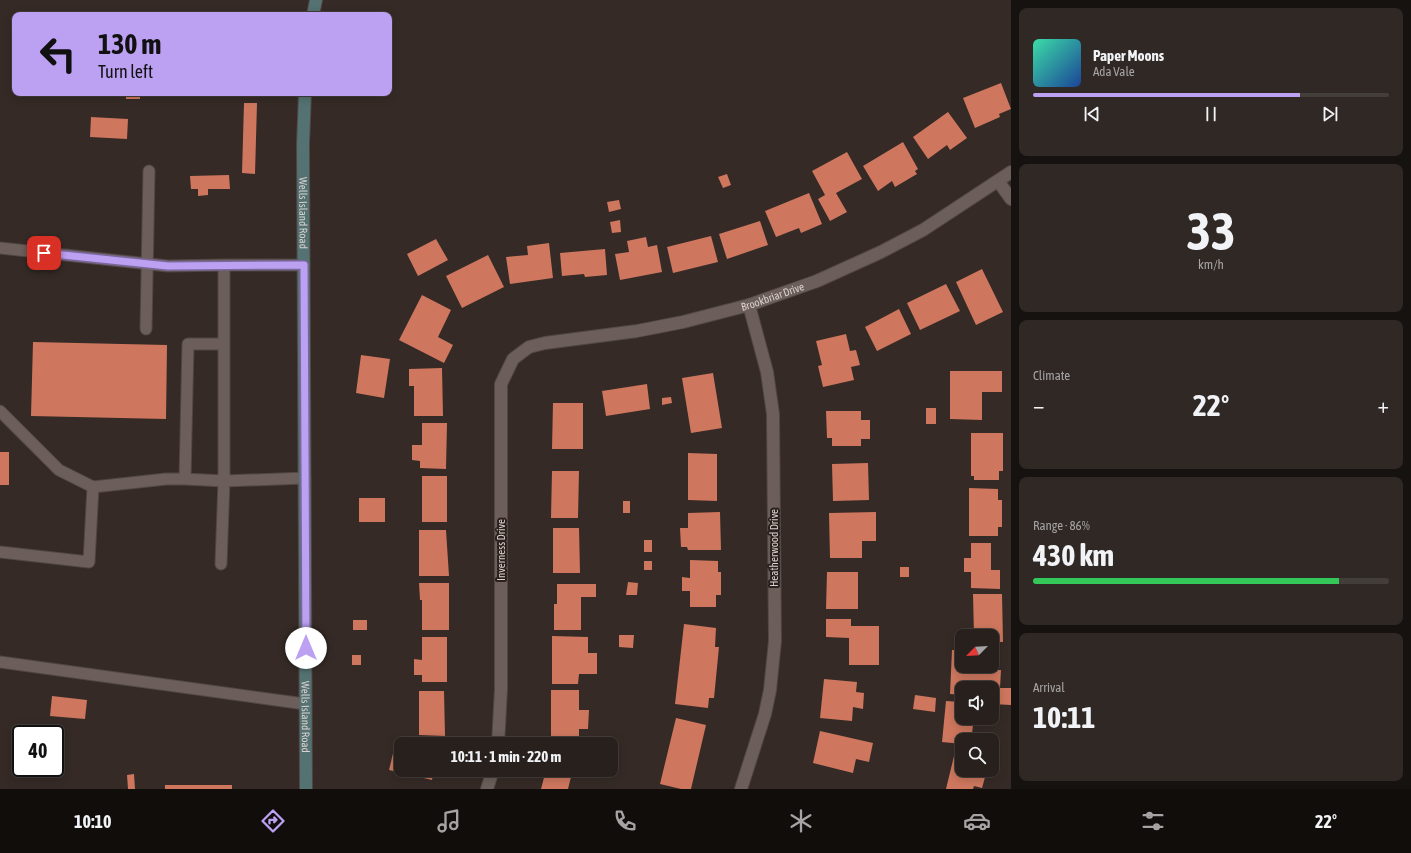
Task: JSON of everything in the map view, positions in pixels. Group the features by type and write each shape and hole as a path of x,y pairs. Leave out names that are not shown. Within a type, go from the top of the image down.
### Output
{"street":[{"path":"314,12 316,0"},
{"name":"Wells Island Road","path":"305,96 304,265 306,789"},
{"name":"Brookbriar Drive","path":"513,359 529,347 545,343 637,331 683,322 749,305 817,281 882,252 923,230 1011,172"},
{"path":"998,181 1011,199"},
{"name":"Heatherwood Drive","path":"741,789 765,714 770,690 775,641 773,414 767,372 749,305"},
{"name":"Inverness Drive","path":"498,737 501,688 501,384 513,359"},
{"path":"487,789 490,777"}],"lane":[{"path":"146,329 149,171"},
{"path":"0,248 168,266 304,265"},
{"path":"221,564 224,481 224,265"},
{"path":"185,479 188,344 224,344"},
{"path":"0,411 59,470 93,486 166,479 224,481 305,478"},
{"path":"0,552 89,562 93,486"},
{"path":"0,662 305,704"}],"building":[{"path":"1001,83 1011,109 999,114 1000,117 975,128 963,98"},
{"path":"126,96 140,96 140,99 126,99"},
{"path":"244,103 257,103 255,174 242,173"},
{"path":"948,112 967,138 950,150 947,145 928,159 913,137"},
{"path":"91,117 128,119 127,139 90,137"},
{"path":"903,142 918,169 915,171 917,174 895,187 892,181 878,191 863,166"},
{"path":"847,152 862,179 836,193 847,212 830,221 818,199 825,195 812,171"},
{"path":"727,174 731,185 723,188 718,177"},
{"path":"229,175 230,189 208,189 208,195 198,196 198,189 191,189 190,176"},
{"path":"809,193 822,224 801,233 799,228 776,237 765,211"},
{"path":"619,200 621,209 609,212 607,202"},
{"path":"620,220 621,232 612,233 610,222"},
{"path":"760,221 768,245 727,259 719,234"},
{"path":"711,236 718,262 673,273 667,247"},
{"path":"646,237 648,247 657,245 662,272 620,280 615,254 629,252 627,241"},
{"path":"436,239 448,260 418,276 407,254"},
{"path":"549,243 553,278 510,284 506,257 528,255 527,246"},
{"path":"605,249 607,275 585,277 584,274 562,276 560,253"},
{"path":"488,255 504,287 462,308 446,276"},
{"path":"982,269 1003,312 976,325 956,282"},
{"path":"946,284 960,311 920,330 907,303"},
{"path":"422,295 451,310 438,337 453,345 444,363 399,340"},
{"path":"899,309 911,334 877,351 865,327"},
{"path":"846,334 850,351 856,350 860,365 851,367 854,380 823,387 818,366 822,365 816,341"},
{"path":"33,342 167,345 166,419 31,416"},
{"path":"361,355 390,359 384,398 356,393"},
{"path":"442,368 443,416 414,416 414,386 409,386 409,369"},
{"path":"950,371 1002,371 1002,392 982,392 982,420 950,419"},
{"path":"713,373 722,428 691,433 682,378"},
{"path":"647,384 650,409 606,416 602,391"},
{"path":"671,397 672,403 662,405 662,398"},
{"path":"553,403 583,403 583,449 552,449"},
{"path":"926,408 936,408 936,424 926,424"},
{"path":"826,411 861,411 861,420 870,420 870,439 861,439 861,446 832,446 832,438 827,438"},
{"path":"422,423 447,423 446,469 420,468 420,461 412,460 412,445 422,445"},
{"path":"971,433 1003,433 1003,471 999,471 999,480 974,480 974,476 971,476"},
{"path":"0,452 9,452 9,485 0,485"},
{"path":"688,453 717,454 717,501 688,500"},
{"path":"868,463 869,500 833,501 832,464"},
{"path":"552,471 579,471 578,518 551,518"},
{"path":"422,476 447,476 447,522 422,522"},
{"path":"969,488 998,489 998,500 1002,500 1002,527 998,527 998,536 969,536"},
{"path":"359,498 385,498 385,522 359,522"},
{"path":"623,501 630,501 630,513 623,513"},
{"path":"720,512 721,550 688,550 687,547 681,547 680,528 688,528 688,513"},
{"path":"876,512 876,541 862,541 862,558 830,558 829,513"},
{"path":"553,528 579,528 580,573 553,573"},
{"path":"419,530 446,530 449,576 419,576"},
{"path":"644,540 652,540 652,552 644,552"},
{"path":"971,543 991,543 991,570 1000,570 1000,589 971,588 971,572 964,572 964,558 971,558"},
{"path":"690,560 718,561 718,572 721,572 721,595 716,595 716,607 690,607 690,591 682,591 682,577 690,578"},
{"path":"644,561 652,561 652,570 644,570"},
{"path":"900,567 909,567 909,577 900,577"},
{"path":"827,572 858,572 858,609 826,609"},
{"path":"628,582 638,583 637,595 626,595"},
{"path":"419,583 449,583 449,630 422,630 422,600 420,600"},
{"path":"557,584 596,584 596,597 581,597 581,630 554,630 554,604 557,604"},
{"path":"973,594 1002,594 1003,642 999,642 999,629 974,629"},
{"path":"826,619 851,619 851,626 879,626 879,665 849,665 849,638 826,637"},
{"path":"353,620 367,620 367,630 353,630"},
{"path":"684,624 716,628 715,647 719,647 714,698 709,698 708,708 675,704"},
{"path":"619,635 634,635 633,648 619,647"},
{"path":"552,636 588,637 588,653 597,653 597,674 579,674 578,684 552,684"},
{"path":"422,637 447,637 447,682 422,682 422,675 414,675 414,659 422,660"},
{"path":"952,650 955,650 955,673 999,673 999,670 1001,670 1000,688 1011,688 1011,705 999,704 999,681 955,681 955,694 950,694"},
{"path":"352,655 361,655 361,665 352,665"},
{"path":"824,679 857,682 856,692 864,693 863,709 853,707 852,721 820,718"},
{"path":"551,690 579,690 579,710 589,710 588,729 579,729 579,737 551,737"},
{"path":"419,691 444,691 445,736 419,735"},
{"path":"915,695 936,698 935,712 913,709"},
{"path":"52,696 87,700 85,719 50,716"},
{"path":"946,701 955,702 955,725 973,725 972,733 955,733 955,743 942,742"},
{"path":"676,718 706,725 691,789 681,789 660,784"},
{"path":"820,731 873,743 869,762 856,759 853,773 813,763"},
{"path":"394,749 394,771 389,770"},
{"path":"954,756 955,777 985,777 982,788 974,786 973,789 946,789"},
{"path":"134,774 135,789 128,789 127,775"},
{"path":"419,777 433,777 432,780"},
{"path":"544,777 571,777 568,789 541,789"},
{"path":"165,785 232,785 232,789 165,789"}],"route":[{"path":"44,253 168,266 304,265 306,648"}]}
